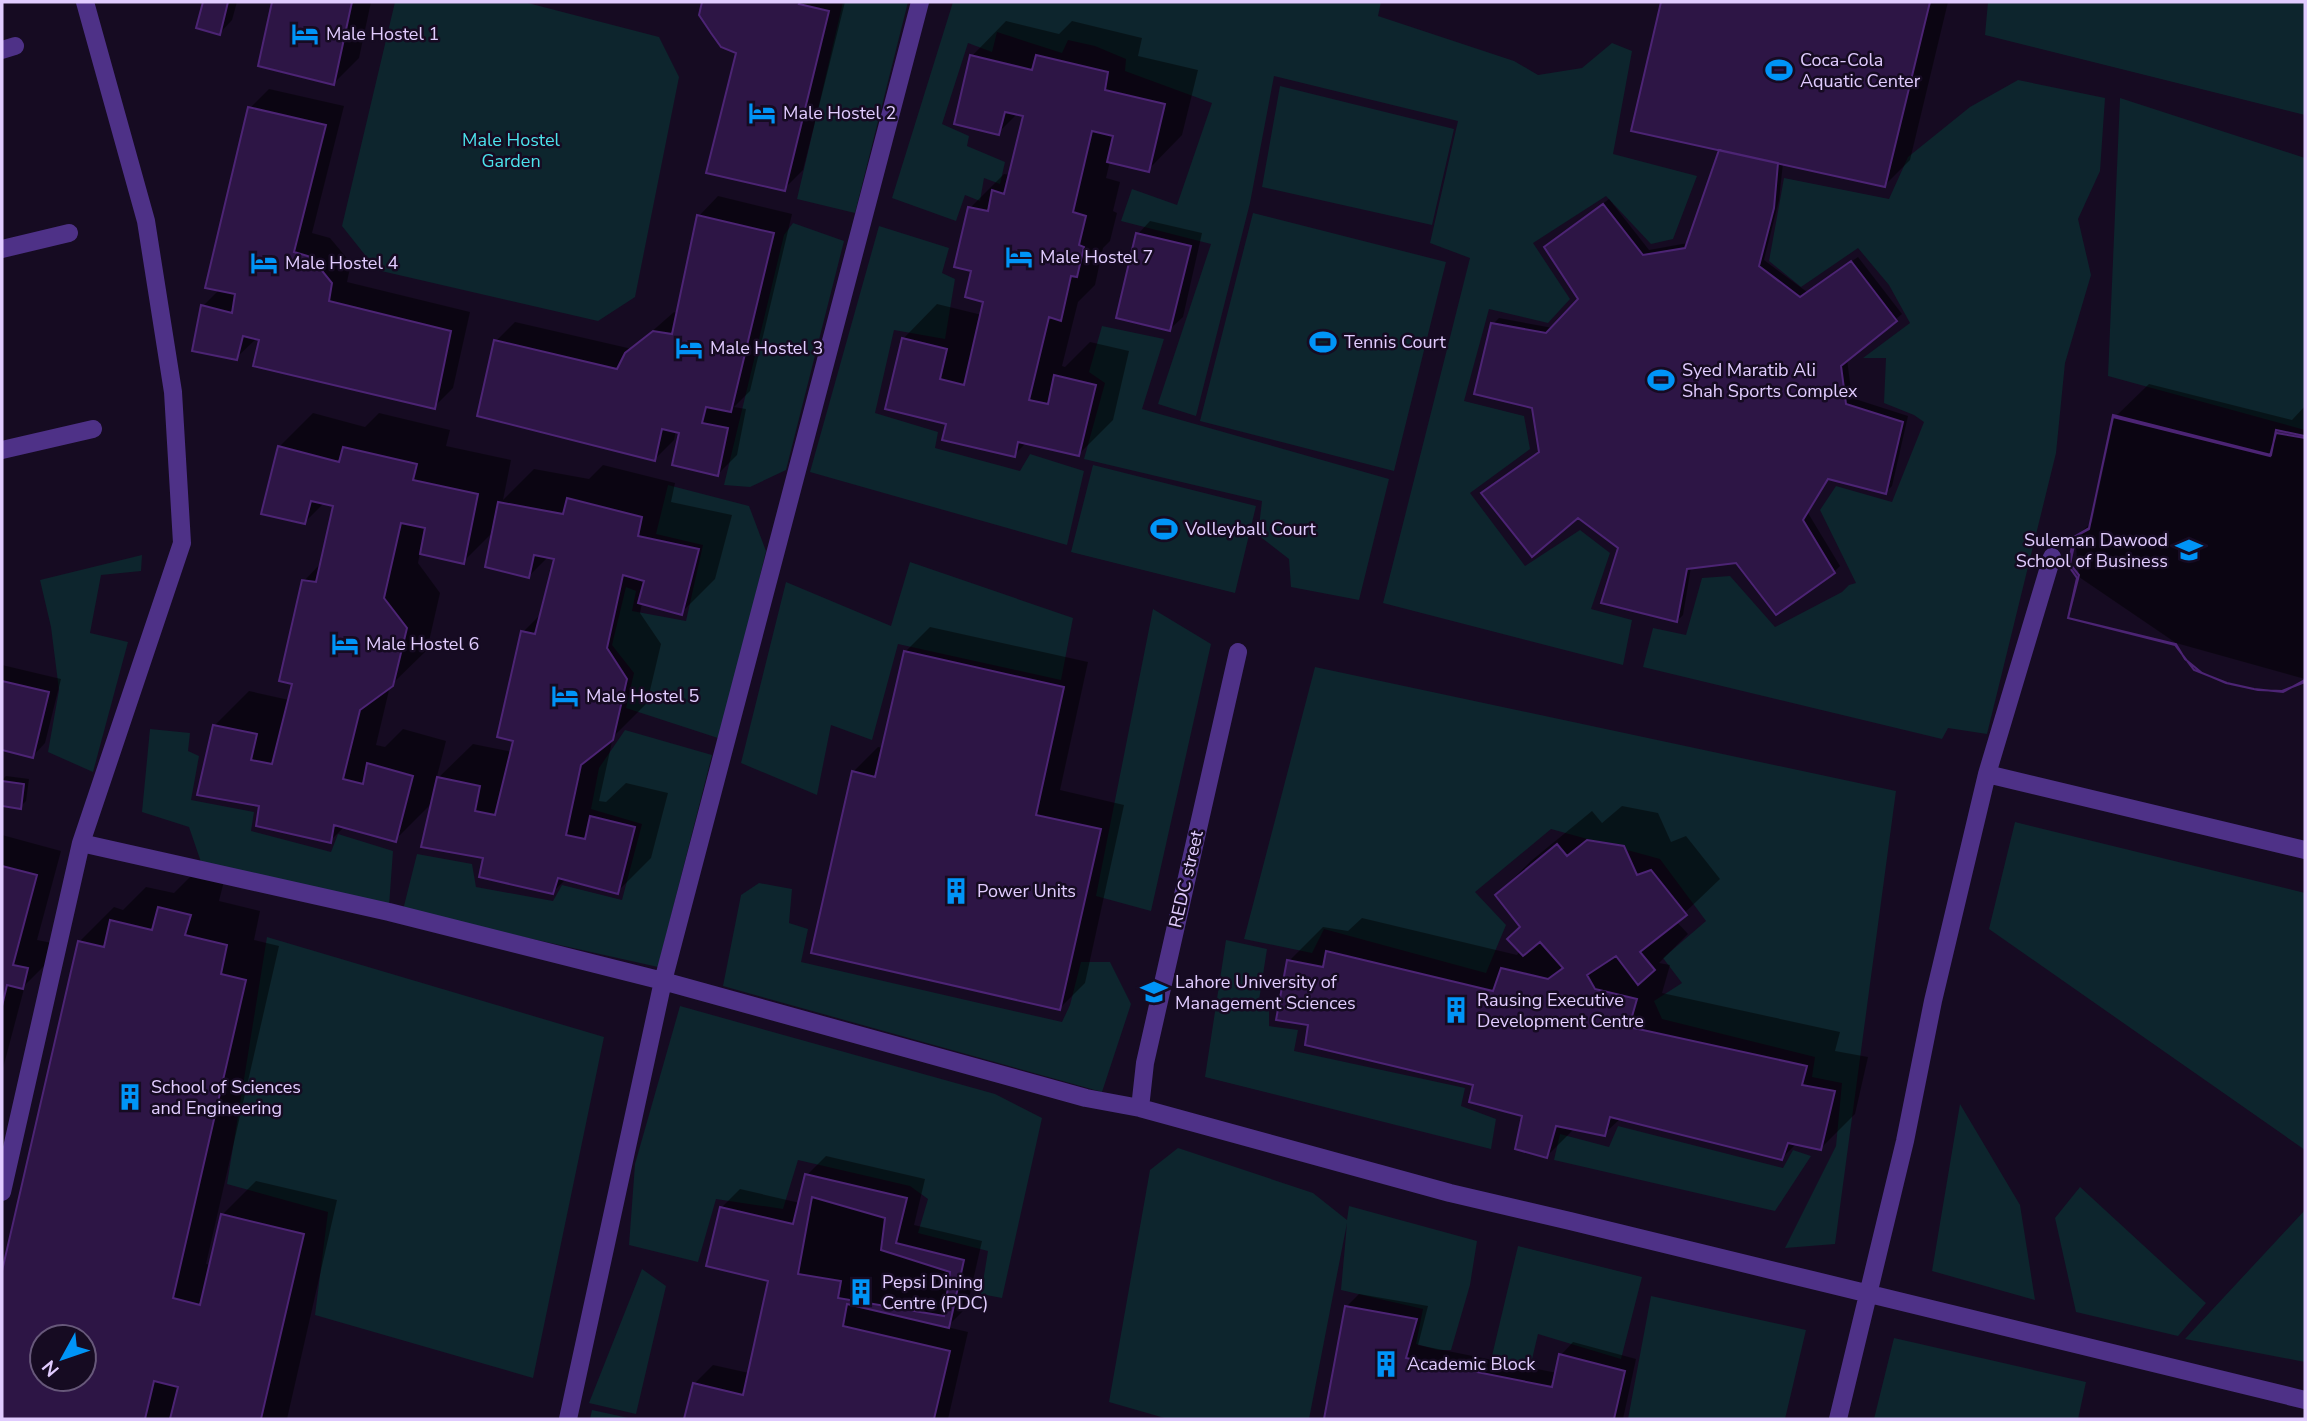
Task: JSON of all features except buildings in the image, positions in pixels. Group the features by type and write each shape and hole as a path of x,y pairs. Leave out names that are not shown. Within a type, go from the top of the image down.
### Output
{"street":[{"path":"2,1192 81,843 182,543 173,392 146,220 85,2"},
{"path":"568,1419 663,981 920,2"},
{"path":"2,249 69,233"},
{"path":"2,450 93,429"},
{"path":"1838,1419 1905,1141 1933,1001 1987,774 2052,557"},
{"name":"REDC street","path":"1140,1108 1145,1063 1238,652"},
{"path":"1987,774 2305,850"},
{"path":"81,843 389,912 663,981 1086,1098 1140,1108 1450,1193 2305,1400"}],"green space":[{"name":"Male Hostel Garden","path":"395,2 524,2 659,37 679,77 635,297 598,321 377,270 342,226"},
{"path":"843,2 908,2 855,213 797,199"},
{"path":"953,2 1381,2 1378,16 1514,61 1538,75 1582,68 1612,43 1632,51 1613,154 1697,176 1673,239 1651,244 1606,196 1533,243 1570,299 1548,323 1489,309 1464,401 1524,416 1530,449 1470,493 1525,566 1580,530 1610,553 1591,609 1632,620 1623,665 1383,603 1470,258 1430,243 1458,121 1274,76 1250,203 1196,416 1158,404 1211,244 1121,221 1132,189 1177,205 1212,103 1125,71 1126,59 1095,46 1068,40 1062,53 997,32 992,52 968,43 942,124 969,136 967,146 1005,162 1000,184 984,178 980,201 965,195 956,221 892,198"},
{"path":"1988,2 2305,2 2305,115 1985,35"},
{"path":"2018,80 2105,98 2100,171 2078,219 2091,275 2065,363 2056,453 1987,734 1948,728 1942,739 1643,667 1653,628 1686,635 1702,578 1730,576 1775,627 1856,583 1820,510 1836,486 1892,502 1924,422 1884,403 1886,358 1863,358 1910,323 1889,285 1858,248 1801,287 1769,261 1784,178 1889,199 1908,157 1970,107"},
{"path":"1280,86 1454,129 1432,225 1262,187"},
{"path":"2120,98 2305,158 2305,430 2108,376"},
{"name":"Tennis Court","path":"1253,213 1446,262 1394,471 1200,421"},
{"path":"793,223 844,241 786,470 750,487 724,485 784,235"},
{"path":"879,226 949,248 942,273 955,279 945,339 894,330 875,413 938,432 935,448 1020,471 1030,454 1084,471 1067,545 810,472"},
{"path":"1102,326 1164,339 1142,409 1389,479 1359,600 1291,587 1289,559 1258,535 1262,501 1084,459 1105,383 1089,372"},
{"name":"Volleyball Court","path":"1093,465 1256,506 1235,593 1071,552"},
{"path":"668,485 749,506 766,551 721,739 626,708 634,673 612,645 626,587 636,591 632,611 686,621 703,545 656,534"},
{"path":"142,555 141,571 101,575 90,633 128,642 93,772 48,752 59,690 51,627 40,580"},
{"path":"910,562 1073,618 1061,680 898,644 872,740 831,725 817,795 741,763 786,582 891,626"},
{"path":"1153,609 1211,644 1151,911 1096,896"},
{"path":"1315,667 1896,791 1835,1244 1785,1248 1836,1146 1842,1083 1812,1077 1815,1057 1662,1019 1654,1001 1682,983 1663,958 1706,921 1660,859 1551,829 1475,892 1506,925 1486,973 1324,929 1312,953 1244,939"},
{"path":"150,729 190,733 188,751 199,756 191,800 254,812 251,831 331,852 338,834 393,851 389,906 201,862 189,827 142,812"},
{"path":"625,730 712,755 658,967 403,910 417,854 472,864 476,887 553,901 562,885 622,900 642,824 591,809 599,768"},
{"path":"2015,822 2305,893 2305,1150 1989,929"},
{"path":"759,883 792,889 789,923 808,929 801,962 1062,1022 1070,1005 1081,962 1110,962 1131,1004 1102,1092 723,986 741,895"},
{"path":"267,937 604,1037 533,1378 315,1315 328,1212 227,1184"},
{"path":"1226,940 1267,949 1259,1000 1269,1003 1269,1026 1298,1030 1294,1051 1465,1088 1461,1106 1496,1119 1491,1149 1205,1077"},
{"path":"680,1006 995,1094 1042,1118 1002,1298 981,1294 988,1251 918,1233 928,1199 910,1186 798,1160 783,1209 716,1199 698,1262 629,1245 635,1164"},
{"path":"1960,1104 2020,1205 2035,1300 1932,1271"},
{"path":"1618,1126 1783,1168 1793,1150 1811,1156 1775,1211 1554,1160 1560,1134 1609,1147"},
{"path":"1178,1148 1313,1193 1347,1220 1349,1206 1477,1241 1470,1285 1451,1350 1438,1350 1416,1344 1423,1309 1341,1290 1347,1223 1309,1419 1168,1419 1109,1402 1150,1170"},
{"path":"2080,1187 2206,1303 2178,1336 2076,1312 2055,1218"},
{"path":"2305,1210 2305,1362 2185,1339"},
{"path":"1518,1246 1642,1277 1621,1359 1538,1334 1529,1372 1491,1360"},
{"path":"642,1269 666,1286 636,1414 589,1403"},
{"path":"1651,1296 1806,1330 1785,1419 1628,1419"},
{"path":"1894,1338 2086,1382 2078,1419 1874,1419"},
{"path":"592,1410 633,1419 590,1419"}],"place":[{"name":"Male Hostel 1","path":"305,34"},
{"name":"Coca-Cola Aquatic Center","path":"1779,70"},
{"name":"Male Hostel 2","path":"762,113"},
{"name":"Male Hostel 7","path":"1019,257"},
{"name":"Male Hostel 4","path":"264,263"},
{"name":"Tennis Court","path":"1323,342"},
{"name":"Male Hostel 3","path":"689,348"},
{"name":"Syed Maratib Ali Shah Sports Complex","path":"1661,380"},
{"name":"Volleyball Court","path":"1164,529"},
{"name":"Suleman Dawood School of Business","path":"2189,550"},
{"name":"Male Hostel 6","path":"345,644"},
{"name":"Male Hostel 5","path":"565,696"},
{"name":"Power Units","path":"956,891"},
{"name":"Lahore University of Management Sciences","path":"1154,992"},
{"name":"Rausing Executive Development Centre","path":"1456,1010"},
{"name":"School of Sciences and Engineering","path":"130,1097"},
{"name":"Pepsi Dining Centre (PDC)","path":"861,1292"},
{"name":"Academic Block","path":"1386,1364"}]}
